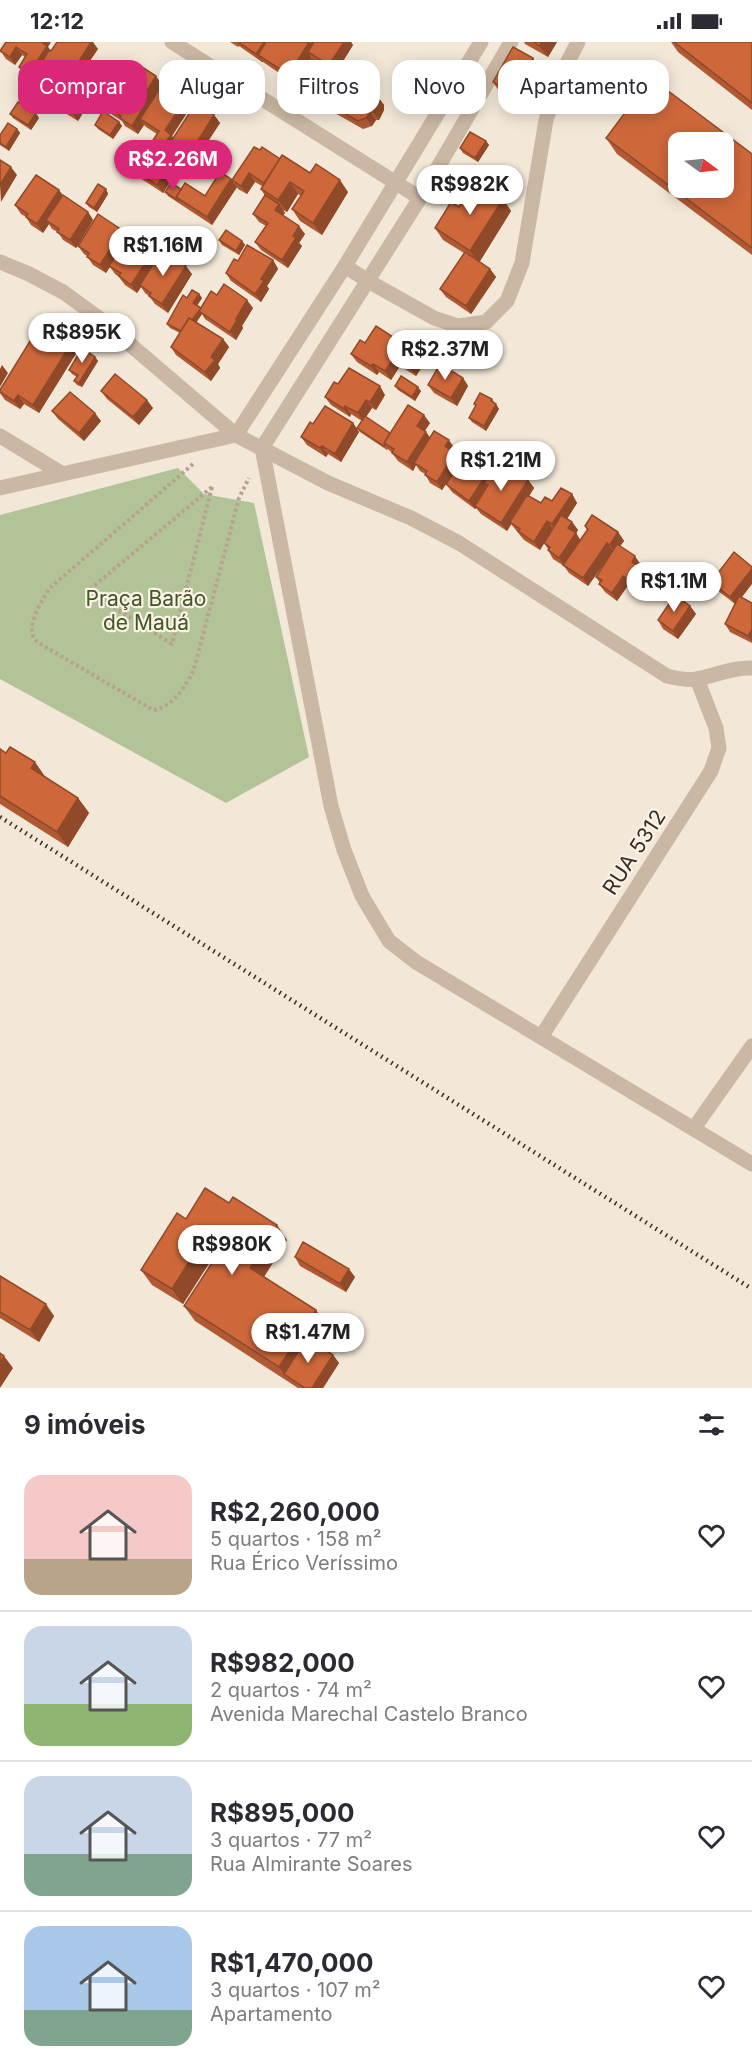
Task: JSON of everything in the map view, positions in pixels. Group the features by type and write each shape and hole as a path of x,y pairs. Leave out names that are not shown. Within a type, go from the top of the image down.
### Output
{"street":[{"path":"172,42 420,198"},
{"path":"0,488 236,435 345,266 481,42"},
{"path":"512,42 420,198 262,448 331,806 344,850 362,896 389,941 416,962 752,1164"},
{"path":"345,266 434,318 458,326 486,322 507,301 522,263 546,120 561,75 578,42"},
{"path":"0,262 63,292 99,318 236,435 328,483 411,518 459,543 667,676 684,680 697,679 738,667 752,668"},
{"path":"0,436 61,473"},
{"name":"RUA 5312","path":"541,1037 711,771 719,748 716,728 697,679"},
{"path":"694,1128 752,1046"}],"path":[{"path":"194,463 50,588 40,603 35,617 34,639 153,710 162,709 176,697 188,682 194,669 239,498 262,448"},
{"path":"212,488 172,644 88,591 177,517 212,488"}],"green space":[{"name":"Praça Barão de Mauá","path":"178,468 204,494 254,503 309,757 226,803 0,679 0,515"}],"building":[{"path":"6,42 41,42 47,46 38,60 23,60 27,54 16,47 10,57 0,51"},
{"path":"57,42 91,42 80,60 43,60 49,50 51,51"},
{"path":"238,42 264,42 256,54"},
{"path":"266,42 309,42 298,60 277,60 277,67 258,55"},
{"path":"314,42 344,42 332,60 321,60 308,52"},
{"path":"674,42 752,42 752,103"},
{"path":"513,47 533,58 532,60 506,60"},
{"path":"147,70 156,76 147,91"},
{"path":"498,73 498,85 493,82"},
{"path":"159,90 159,114 176,114 165,130 171,135 165,143 168,146 189,114 214,115 194,147 203,153 193,169 175,158 157,185 134,170 159,131 140,119 143,114 147,114 147,108"},
{"path":"669,92 723,132 668,132 668,185 606,138 624,114 669,114"},
{"path":"18,102 18,114 35,114 28,125 10,114"},
{"path":"101,114 107,114 119,122 110,135 95,125"},
{"path":"118,114 140,114 132,126 120,118 121,116"},
{"path":"346,114 369,114 366,118 358,121"},
{"path":"8,123 17,129 6,147 0,143 0,135"},
{"path":"470,132 486,141 475,158 460,148"},
{"path":"734,140 752,154 752,248 686,198 734,198"},
{"path":"254,147 260,150 262,147 280,159 264,183 249,173 241,186 232,180"},
{"path":"121,152 138,163 134,170 137,174 116,160"},
{"path":"282,155 310,173 316,164 340,180 313,223 292,209 304,191 290,182 278,200 261,189"},
{"path":"0,160 11,167 0,185"},
{"path":"220,172 231,179 207,217 176,197 185,183 205,196"},
{"path":"36,175 59,190 37,224 26,217 28,214 15,205"},
{"path":"475,181 503,199 470,251 435,228 451,202 459,207"},
{"path":"171,183 181,189 176,197 179,201 165,192"},
{"path":"98,184 106,189 94,208 86,203"},
{"path":"63,195 88,212 70,240 57,232 59,229 46,220"},
{"path":"265,195 279,204 275,210 299,226 293,236 296,238 282,260 255,242 268,223 253,214"},
{"path":"98,214 122,230 100,265 87,257 89,253 78,246"},
{"path":"226,230 242,241 236,251 219,240"},
{"path":"126,239 151,254 131,285 119,276 121,273 109,266"},
{"path":"247,245 273,260 261,279 264,281 255,294 226,273 234,259 238,261"},
{"path":"162,250 186,266 162,304 149,296 151,293 140,285"},
{"path":"465,252 490,269 466,306 440,289"},
{"path":"224,284 247,300 230,332 199,311 211,291 217,295"},
{"path":"192,290 199,294 193,303 201,308 192,320 189,318 181,331 167,324 183,295 187,298"},
{"path":"189,318 223,339 211,357 215,360 205,372 171,347"},
{"path":"43,320 74,339 33,405 18,395 14,401 0,390"},
{"path":"376,326 419,354 410,368 394,358 385,371 351,354 360,340 365,343"},
{"path":"82,348 95,357 79,383 74,381 78,375 69,370"},
{"path":"440,364 463,378 451,398 428,385"},
{"path":"349,368 380,386 370,402 366,400 358,413 345,406 344,409 325,397 334,382 338,384"},
{"path":"115,374 147,400 133,417 101,391"},
{"path":"401,376 418,387 412,397 395,386"},
{"path":"70,392 95,413 79,433 52,411"},
{"path":"480,393 492,399 491,401 496,404 484,426 469,418"},
{"path":"408,405 424,415 417,426 426,432 407,462 392,453 394,449 384,443"},
{"path":"325,406 353,423 335,454 301,437 310,422 313,424"},
{"path":"365,416 390,433 384,446 357,428"},
{"path":"434,431 449,440 445,446 455,453 437,482 425,475 427,471 414,463"},
{"path":"467,454 490,469 469,501 446,484"},
{"path":"498,461 528,480 501,523 475,506 488,485 484,483"},
{"path":"561,488 572,494 552,524 547,521 534,542 510,522 527,495 541,503 545,497 552,501"},
{"path":"561,515 572,522 568,528 576,533 559,558 548,550 550,547 544,543"},
{"path":"592,515 618,532 610,545 607,543 583,578 563,565 588,529 585,526"},
{"path":"617,544 635,556 632,562 638,567 629,580 623,576 612,593 599,584 602,580 596,577"},
{"path":"734,552 752,569 730,597 711,582"},
{"path":"675,595 690,606 673,631 658,620"},
{"path":"739,596 752,603 752,629 748,636 725,624"},
{"path":"10,747 35,762 31,768 78,798 57,832 0,796 0,749 6,753"},
{"path":"205,1188 229,1203 233,1197 277,1225 250,1268 316,1310 279,1367 184,1306 221,1249 204,1238 172,1289 141,1270 177,1213 186,1219"},
{"path":"303,1242 349,1269 340,1284 295,1257"},
{"path":"0,1276 46,1304 30,1330 0,1312"},
{"path":"307,1338 333,1355 312,1388 305,1388 284,1374"}],"railway":[{"path":"0,817 752,1289"}]}
